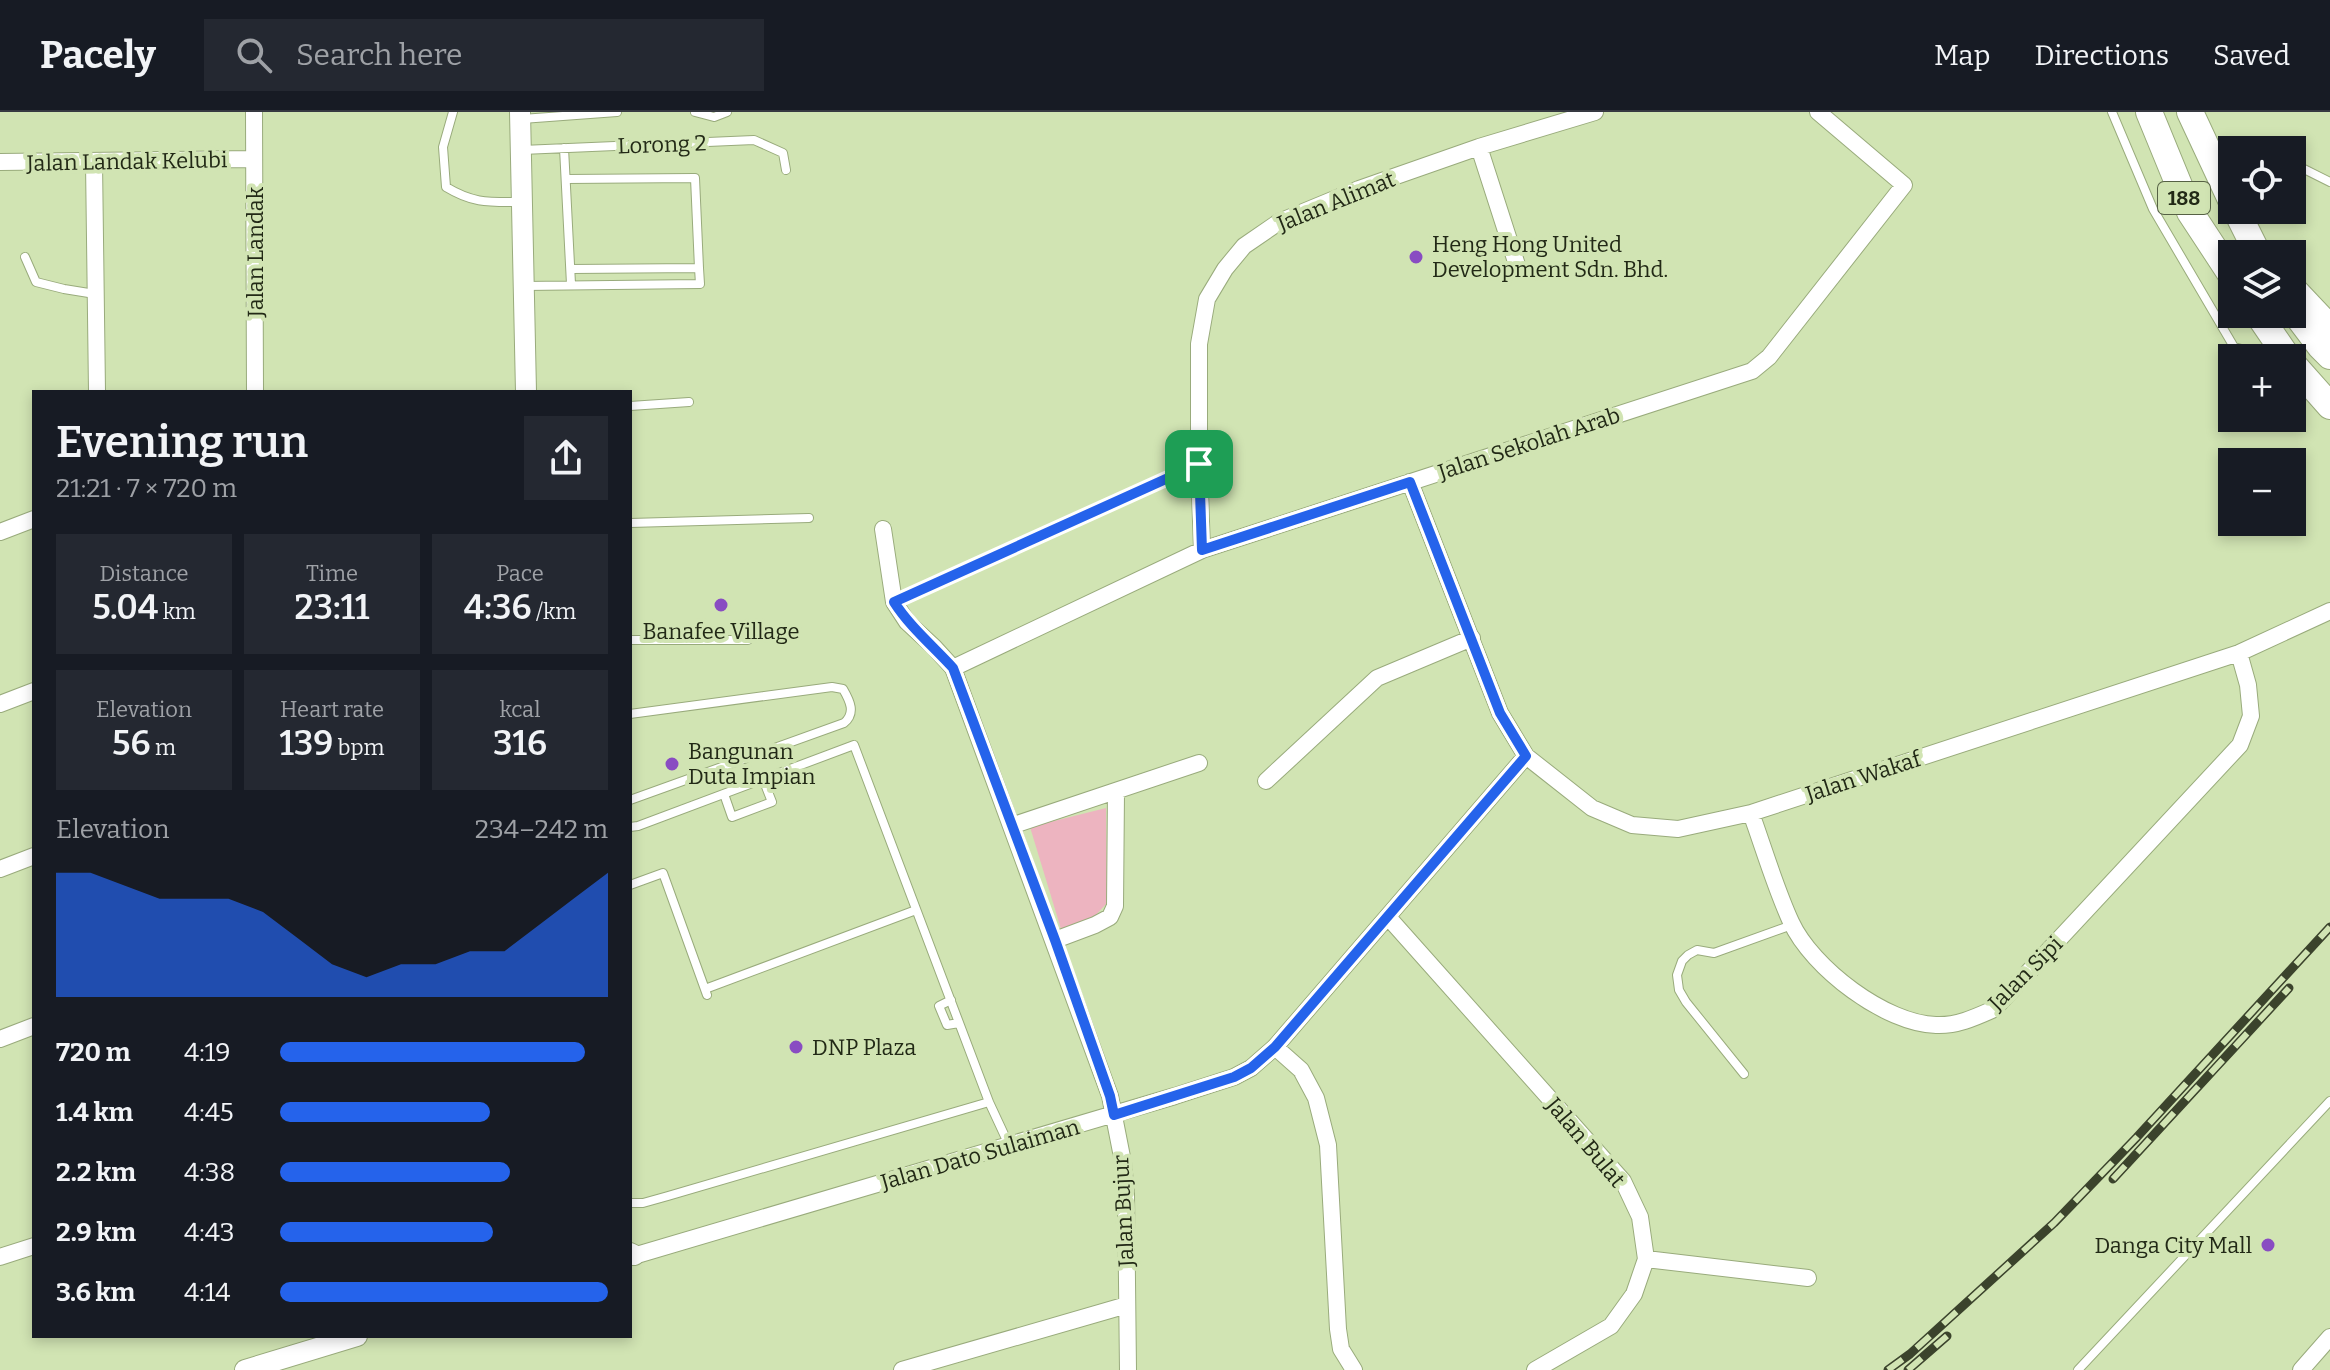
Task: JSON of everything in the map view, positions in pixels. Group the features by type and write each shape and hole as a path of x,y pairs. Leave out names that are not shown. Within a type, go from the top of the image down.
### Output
{"highway":[{"name":"188","path":"2149,112 2190,212 2218,255"},
{"name":"188","path":"2190,112 2218,172"},
{"path":"2306,303 2330,328"},
{"path":"2306,328 2330,356"},
{"path":"2306,376 2330,400"},
{"path":"2306,378 2330,406"}],"street":[{"name":"Jalan Landak","path":"254,112 255,390"},
{"name":"Jalan Alimat","path":"1202,550 1199,344 1207,299 1225,269 1244,246 1279,222 1359,189 1479,147 1595,112"},
{"name":"Jalan Sekolah Arab","path":"953,668 1202,550 1752,371 1769,357 1904,185 1818,112"},
{"path":"520,116 526,390"},
{"path":"1479,147 1517,265"},
{"name":"Jalan Landak Kelubi","path":"0,162 254,159"},
{"path":"94,162 97,390"},
{"name":"Jalan Wakaf","path":"1410,482 1500,713 1526,756 1592,808 1632,825 1678,829 1751,813 2239,653 2330,611"},
{"path":"0,532 32,520"},
{"path":"883,529 894,602"},
{"name":"Jalan Bujur","path":"894,602 907,622 953,668 1110,1096 1126,1194 1128,1370"},
{"path":"1266,781 1377,678 1472,638"},
{"name":"Jalan Sipi","path":"1751,813 1792,925 1819,963 1849,987 1896,1016 1936,1025 1969,1021 1994,1009 2240,745 2251,716 2248,685 2239,653"},
{"path":"0,704 32,692"},
{"name":"Jalan Dato Sulaiman","path":"632,1255 1114,1115 1234,1077 1251,1068 1275,1047 1526,756"},
{"path":"1011,826 1199,763"},
{"path":"1055,940 1110,917 1115,906 1116,792"},
{"path":"0,869 32,857"},
{"name":"Jalan Bulat","path":"1388,917 1623,1181 1640,1217 1646,1259 1634,1294 1611,1326 1535,1370"},
{"path":"0,1039 32,1027"},
{"path":"1275,1047 1301,1070 1316,1098 1328,1145 1338,1329 1341,1349 1354,1370"},
{"path":"0,1257 32,1247"},
{"path":"1646,1259 1808,1278"},
{"path":"902,1370 1127,1305"},
{"path":"2301,1370 2330,1337"},
{"path":"245,1370 316,1342 343,1338"}],"lane":[{"path":"453,112 443,147 446,187 463,198 522,201"},
{"path":"520,116 617,112"},
{"path":"695,112 714,117 727,112"},
{"path":"2112,112 2153,209 2232,344"},
{"name":"Lorong 2","path":"521,150 754,140 783,153 786,170"},
{"path":"564,148 571,284"},
{"path":"2306,170 2330,182"},
{"path":"524,286 700,284 695,178 566,179"},
{"path":"25,257 36,282 95,294"},
{"path":"571,269 699,268"},
{"path":"632,406 689,402"},
{"path":"894,602 1199,464"},
{"path":"632,523 809,518"},
{"path":"632,640 748,640"},
{"path":"632,714 832,687 843,689 851,711 844,723 632,799"},
{"path":"634,827 854,745 989,1102 1009,1146"},
{"path":"724,794 732,817 772,802 763,779"},
{"path":"632,884 663,873 706,992 916,910"},
{"path":"1744,1074 1686,1002 1679,990 1677,975 1682,961 1697,950 1714,953 1792,925"},
{"path":"2078,1370 2330,1101"},
{"path":"632,1203 668,1196 989,1102"}],"shaded area":[{"path":"1106,808 1107,903 1093,918 1061,929 1030,827"}],"railway":[{"path":"1888,1370 1910,1354 2054,1223 2330,927"},
{"path":"2113,1179 2289,988"},
{"path":"1908,1370 1947,1336"}],"place":[{"name":"Heng Hong United Development Sdn. Bhd.","path":"1416,257"},
{"name":"Banafee Village","path":"721,605"},
{"name":"Bangunan Duta Impian","path":"672,764"},
{"name":"DNP Plaza","path":"796,1047"},
{"name":"Danga City Mall","path":"2268,1245"}],"route":[{"path":"1199,464 1202,550 1410,482 1500,713 1526,756 1275,1047 1251,1068 1234,1077 1114,1115 1055,940 953,668 907,622 894,602 1199,464"}]}
